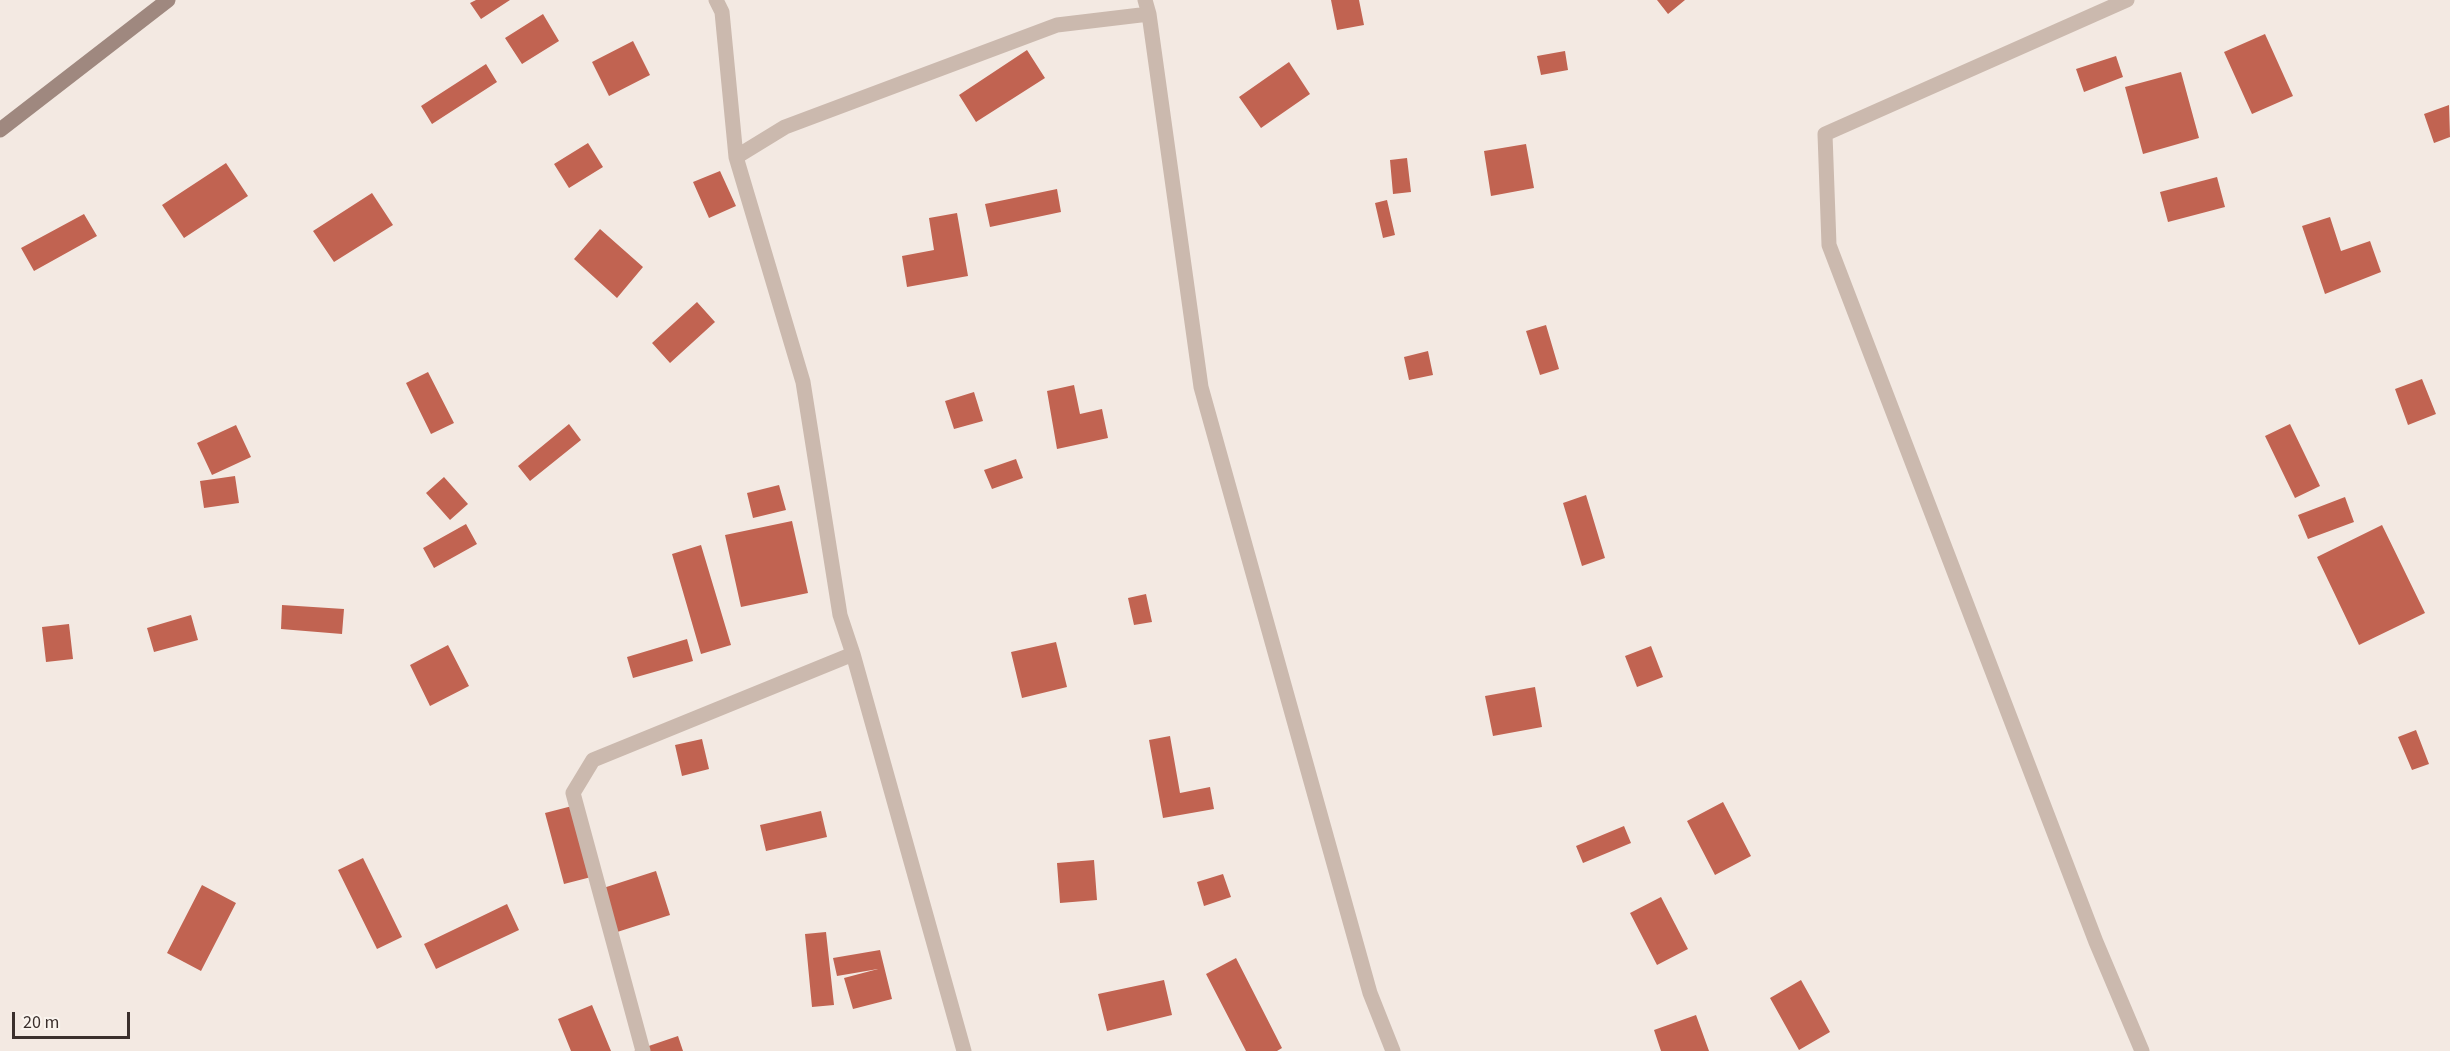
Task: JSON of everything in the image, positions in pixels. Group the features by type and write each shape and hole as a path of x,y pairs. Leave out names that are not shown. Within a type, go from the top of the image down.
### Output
{"street":[{"path":"0,130 168,0"},
{"path":"716,0 722,12 735,157 803,382 840,615 853,654 964,1051"},
{"path":"2127,0 1825,134 1829,245 2096,942 2142,1051"},
{"path":"735,157 785,127 1057,25 1147,7 1201,387 1370,993 1393,1051"},
{"path":"643,1051 573,793 593,760 853,654"}],"building":[{"path":"476,0 510,0 481,19 470,3"},
{"path":"1331,0 1359,0 1364,25 1337,30"},
{"path":"1657,0 1685,0 1668,14"},
{"path":"543,14 559,41 522,64 505,38"},
{"path":"2265,34 2293,96 2252,114 2224,52"},
{"path":"633,41 650,75 609,96 592,62"},
{"path":"1027,50 1045,78 976,122 959,95"},
{"path":"1565,51 1568,70 1541,75 1537,56"},
{"path":"2116,56 2123,77 2084,92 2076,69"},
{"path":"1289,62 1310,94 1261,128 1239,97"},
{"path":"486,64 497,82 432,124 421,106"},
{"path":"2181,72 2199,138 2143,154 2125,87"},
{"path":"2449,105 2450,137 2434,143 2424,114"},
{"path":"588,143 603,167 569,188 554,164"},
{"path":"1526,144 1534,188 1491,196 1484,151"},
{"path":"1407,158 1411,192 1393,194 1390,160"},
{"path":"226,163 248,196 184,238 162,205"},
{"path":"720,171 736,206 709,218 693,182"},
{"path":"2217,177 2225,207 2168,222 2160,192"},
{"path":"1057,189 1061,212 990,227 985,204"},
{"path":"372,193 393,225 334,262 313,231"},
{"path":"1387,200 1395,235 1383,238 1375,203"},
{"path":"957,213 968,276 907,287 902,256 934,250 929,218"},
{"path":"84,214 97,236 34,271 21,248"},
{"path":"2330,217 2341,251 2370,241 2381,272 2325,294 2302,226"},
{"path":"600,229 643,267 617,298 574,259"},
{"path":"697,302 715,322 670,363 652,343"},
{"path":"1546,325 1559,369 1540,375 1526,331"},
{"path":"1428,351 1433,375 1409,380 1404,357"},
{"path":"428,372 454,423 431,434 406,383"},
{"path":"2422,379 2436,414 2408,425 2395,389"},
{"path":"1074,385 1080,414 1102,409 1108,438 1057,449 1047,391"},
{"path":"974,392 983,421 954,429 945,401"},
{"path":"569,424 581,440 530,481 518,466"},
{"path":"2290,424 2320,486 2295,498 2265,436"},
{"path":"236,425 251,457 212,475 197,443"},
{"path":"1016,459 1023,478 992,489 984,470"},
{"path":"235,476 239,503 204,508 200,481"},
{"path":"444,477 468,504 450,520 426,493"},
{"path":"779,485 786,510 753,518 747,493"},
{"path":"1586,495 1605,558 1582,566 1563,503"},
{"path":"2345,497 2354,522 2308,539 2298,515"},
{"path":"792,521 808,593 741,607 725,535"},
{"path":"466,524 477,544 434,568 423,548"},
{"path":"2382,525 2425,613 2359,645 2317,557"},
{"path":"701,545 731,645 701,654 672,554"},
{"path":"1146,594 1152,622 1134,625 1128,598"},
{"path":"282,605 344,609 342,634 281,629"},
{"path":"191,615 198,640 154,652 147,628"},
{"path":"69,624 73,659 46,662 42,627"},
{"path":"687,639 693,661 633,678 627,657"},
{"path":"1056,642 1067,687 1022,698 1011,652"},
{"path":"448,645 469,686 430,706 410,665"},
{"path":"1651,646 1663,677 1637,687 1625,656"},
{"path":"1535,687 1542,727 1493,736 1485,696"},
{"path":"2416,730 2429,764 2412,770 2398,737"},
{"path":"1170,736 1180,793 1210,787 1214,809 1163,818 1149,740"},
{"path":"702,739 709,769 682,776 675,745"},
{"path":"1723,802 1751,856 1715,875 1687,821"},
{"path":"576,805 595,876 564,884 545,813"},
{"path":"821,811 827,837 766,851 760,825"},
{"path":"1624,826 1631,843 1583,863 1576,846"},
{"path":"363,858 402,937 377,949 338,870"},
{"path":"1094,860 1097,900 1060,903 1057,863"},
{"path":"656,871 670,915 611,934 597,890"},
{"path":"1223,874 1231,897 1204,906 1197,882"},
{"path":"202,885 236,903 201,971 167,953"},
{"path":"1661,897 1688,949 1657,965 1630,913"},
{"path":"507,904 519,930 436,969 424,944"},
{"path":"826,932 834,1005 812,1007 805,934"},
{"path":"880,950 892,999 853,1009 844,978 878,969 837,976 833,958"},
{"path":"1236,958 1282,1048 1277,1051 1246,1051 1206,974"},
{"path":"1164,980 1172,1015 1107,1031 1098,994"},
{"path":"1801,980 1830,1032 1799,1050 1770,998"},
{"path":"592,1005 611,1051 571,1051 558,1019"},
{"path":"1696,1015 1709,1051 1661,1051 1654,1030"},
{"path":"678,1036 683,1051 634,1051"}]}
